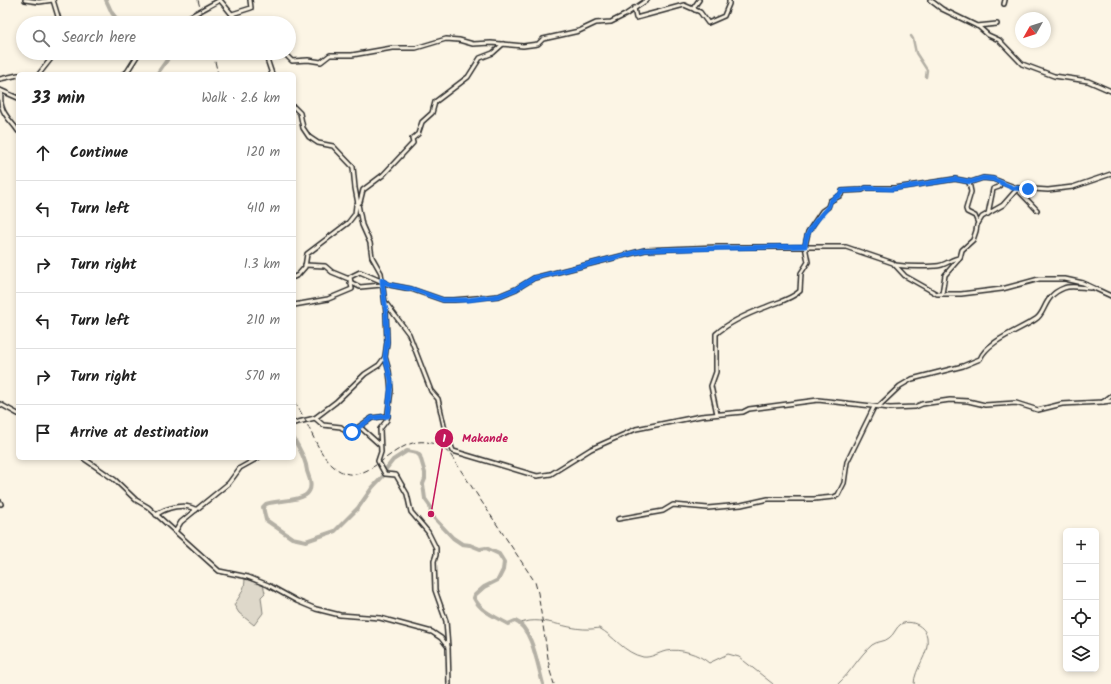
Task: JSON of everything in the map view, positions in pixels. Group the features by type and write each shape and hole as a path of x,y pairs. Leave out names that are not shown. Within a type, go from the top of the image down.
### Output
{"street":[{"path":"25,0 39,2 53,0 58,16"},
{"path":"191,16 220,0 232,14 251,8 250,0"},
{"path":"291,60 322,62 325,57 330,55 352,55 392,48 416,48 445,40 459,40 472,44 524,46 538,44 543,40 579,31 596,23 611,22 647,0"},
{"path":"695,10 694,7 699,0"},
{"path":"634,8 636,18 684,5 700,12 708,23 724,16 729,0"},
{"path":"930,0 942,9 977,26 988,35 999,40 1022,64 1054,76 1088,81 1111,91"},
{"path":"1004,4 1005,0"},
{"path":"977,26 997,24"},
{"path":"296,276 305,265 307,254 324,240 342,229 355,214 356,206 363,190 382,175 413,144 412,139 420,132 422,122 432,113 435,102 465,80 480,58 493,53 503,44"},
{"path":"41,72 50,60"},
{"path":"127,72 135,60"},
{"path":"267,60 271,72"},
{"path":"0,78 16,75"},
{"path":"16,97 0,90 1,106 5,114 11,119 16,128"},
{"path":"296,109 300,113 303,128 309,137 318,143 332,145 351,164 361,220 370,243 372,257 381,273 385,302 387,342 385,357 391,381 388,416 386,423 380,429 381,452 378,461 385,474 396,475 408,495 411,512 428,532 437,553 434,561 435,590 446,621 449,684"},
{"path":"717,414 711,386 716,372 716,334 725,327 758,310 791,297 800,291 801,274 808,262 805,246 808,232 822,211 828,207 830,201 841,195 842,191 862,190 866,188 892,189 955,179 969,182 983,178 993,179 1018,189 1048,190 1073,187 1111,174"},
{"path":"969,182 971,192 966,210 975,216 978,223"},
{"path":"988,214 993,189 999,187 1000,183"},
{"path":"1018,189 1037,210"},
{"path":"942,294 945,275 960,258 962,250 975,236 978,223 982,217 1003,205 1018,189"},
{"path":"296,305 340,295 352,288 350,276 361,272 370,278 382,280 390,285 412,289 443,300 468,300 499,296 516,289 534,278 645,250 805,246 846,247 870,254 895,265 917,268 937,266 960,258"},
{"path":"305,265 325,266 332,272 360,287 382,285"},
{"path":"895,265 902,273 937,294 1002,289 1040,279 1065,279 1083,283 1111,296"},
{"path":"902,273 907,267"},
{"path":"879,406 900,386 912,379 963,366 980,359 983,352 1016,330 1038,318 1046,301 1055,293 1065,288 1093,288"},
{"path":"385,302 409,334 431,391 438,399 444,426 452,449 455,452 514,468 532,475 546,475 556,471 591,449 636,428 717,414 743,412 749,409 818,400 874,407 907,407 930,403 958,401 985,404 1016,403 1038,410 1062,404 1111,401"},
{"path":"296,423 315,418 338,401 365,374 379,365 385,357"},
{"path":"1103,402 1111,396"},
{"path":"0,404 16,413"},
{"path":"618,519 662,511 673,505 708,508 741,505 768,499 814,499 834,497 838,495 844,483 847,462 874,407"},
{"path":"315,418 323,425 341,427 347,434 372,418 388,416"},
{"path":"360,427 380,445"},
{"path":"86,460 108,475 134,499 148,508 209,560 219,571 248,578 268,585 297,602 316,609 340,615 380,618 432,632 441,638 448,646"},
{"path":"175,532 180,523 229,483 240,468 254,460"},
{"path":"156,515 165,509 174,507 191,507 196,510"}],"shaded area":[{"path":"245,579 263,584 265,593 261,597 263,613 254,625 239,613 234,605 243,590"}],"waterway":[{"path":"106,0 114,16"},
{"path":"911,36 916,53 927,70 926,77"},
{"path":"158,72 167,60"},
{"path":"296,442 306,464 311,484 309,491 305,496 273,502 266,504 263,507 266,520 292,538 306,541 335,531 358,508 372,488 385,474 386,469 393,460 407,451 417,453 420,456 425,473 423,484 425,499 430,506 431,514 453,538 462,544 480,549 486,548 499,554 504,562 503,570 498,580 484,587 475,595 474,598 485,611 508,624 515,621 526,631 534,648 543,684"},
{"path":"521,623 540,621 568,627 588,629 599,628 630,652 643,657 652,656 666,651 677,650 695,654 709,663 728,654 739,657 773,684"},
{"path":"838,684 872,645 887,639 899,625 909,622 917,624 921,627 926,633 927,637 926,650 916,672 914,684"}],"railway":[{"path":"198,0 202,16"},
{"path":"215,60 218,72"},
{"path":"296,405 317,445 327,460 333,466 347,474 361,473 402,448 416,442 432,443 450,454 535,582 550,671 554,684"}],"place":[{"name":"Makande","path":"431,514"}],"route":[{"path":"352,432 372,418 388,416 388,408 392,390 385,357 387,342 385,323 386,312 382,280 390,285 412,289 424,295 447,301 486,298 499,296 514,290 534,278 645,250 805,246 808,232 822,214 822,211 829,206 830,201 841,195 842,191 862,190 866,188 892,189 955,179 971,182 983,178 993,179 1013,188 1028,189"}]}
